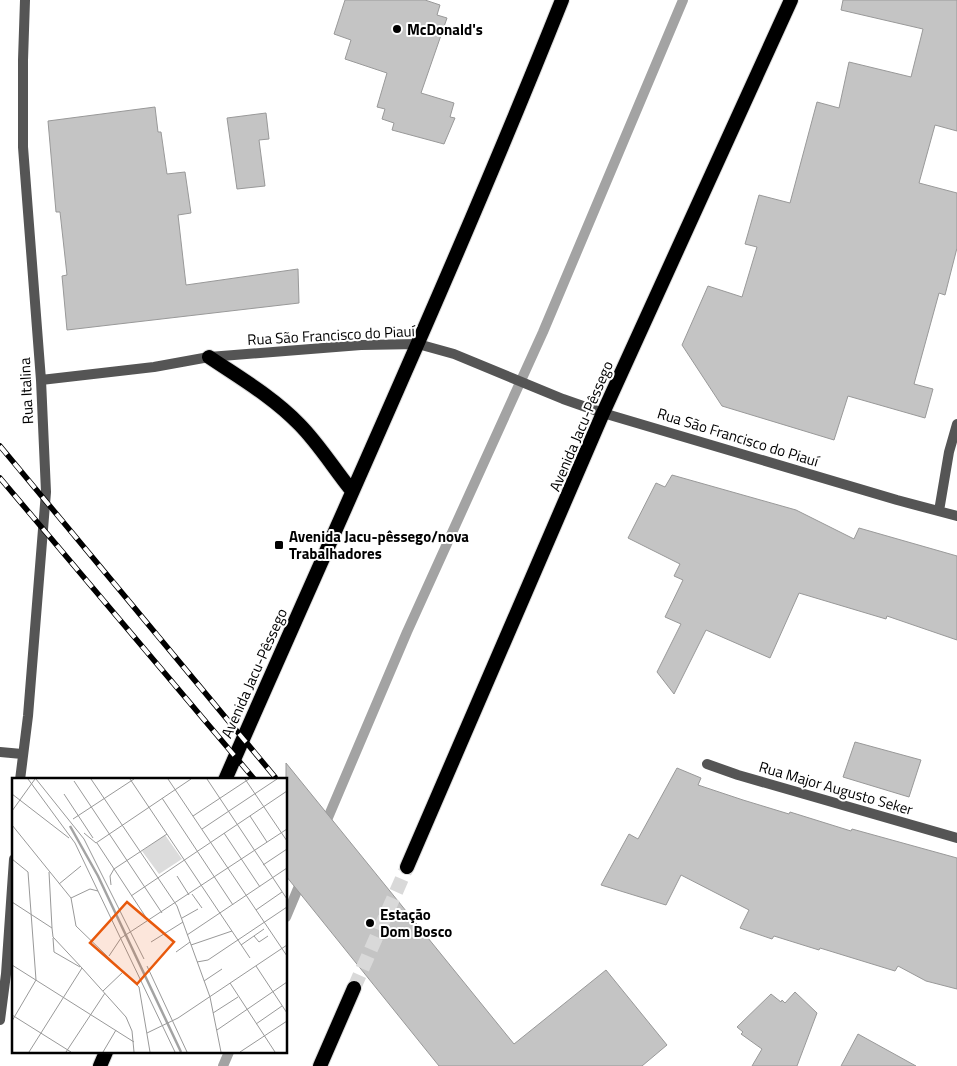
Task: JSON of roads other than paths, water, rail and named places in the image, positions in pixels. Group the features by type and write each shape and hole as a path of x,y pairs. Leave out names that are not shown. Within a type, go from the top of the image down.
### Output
{"highway":[{"name":"Avenida Jacu-Pêssego","path":"226,778 418,344 562,0"},
{"name":"Avenida Jacu-Pêssego","path":"407,867 603,413 791,0"},
{"path":"209,357 264,393 294,420 312,439 352,491"},
{"path":"320,1066 354,988"},
{"path":"100,1066 105,1054"}],"street":[{"name":"Rua Italina","path":"20,778 28,716 46,492 41,380 23,147 25,0"},
{"name":"Rua São Francisco do Piauí","path":"41,380 154,367 209,357 361,345 418,344 454,354 563,399 603,413 957,516"},
{"path":"939,512 949,452 957,424"},
{"path":"0,752 22,754"},
{"name":"Rua Major Augusto Seker","path":"707,764 738,775 957,838"},
{"path":"0,1020 6,974 12,888"}],"waterway":[{"path":"324,827 407,632 543,332 683,0"},
{"path":"288,912 302,879"},
{"path":"223,1066 228,1054"}],"tunnel":[{"path":"354,988 407,867"}],"railway":[{"path":"0,446 275,777"},
{"path":"0,478 253,778"}],"place":[{"name":"McDonald's","path":"397,29"},
{"name":"Avenida Jacu-pêssego/nova Trabalhadores","path":"279,545"},
{"name":"Estação Dom Bosco","path":"370,923"}]}
